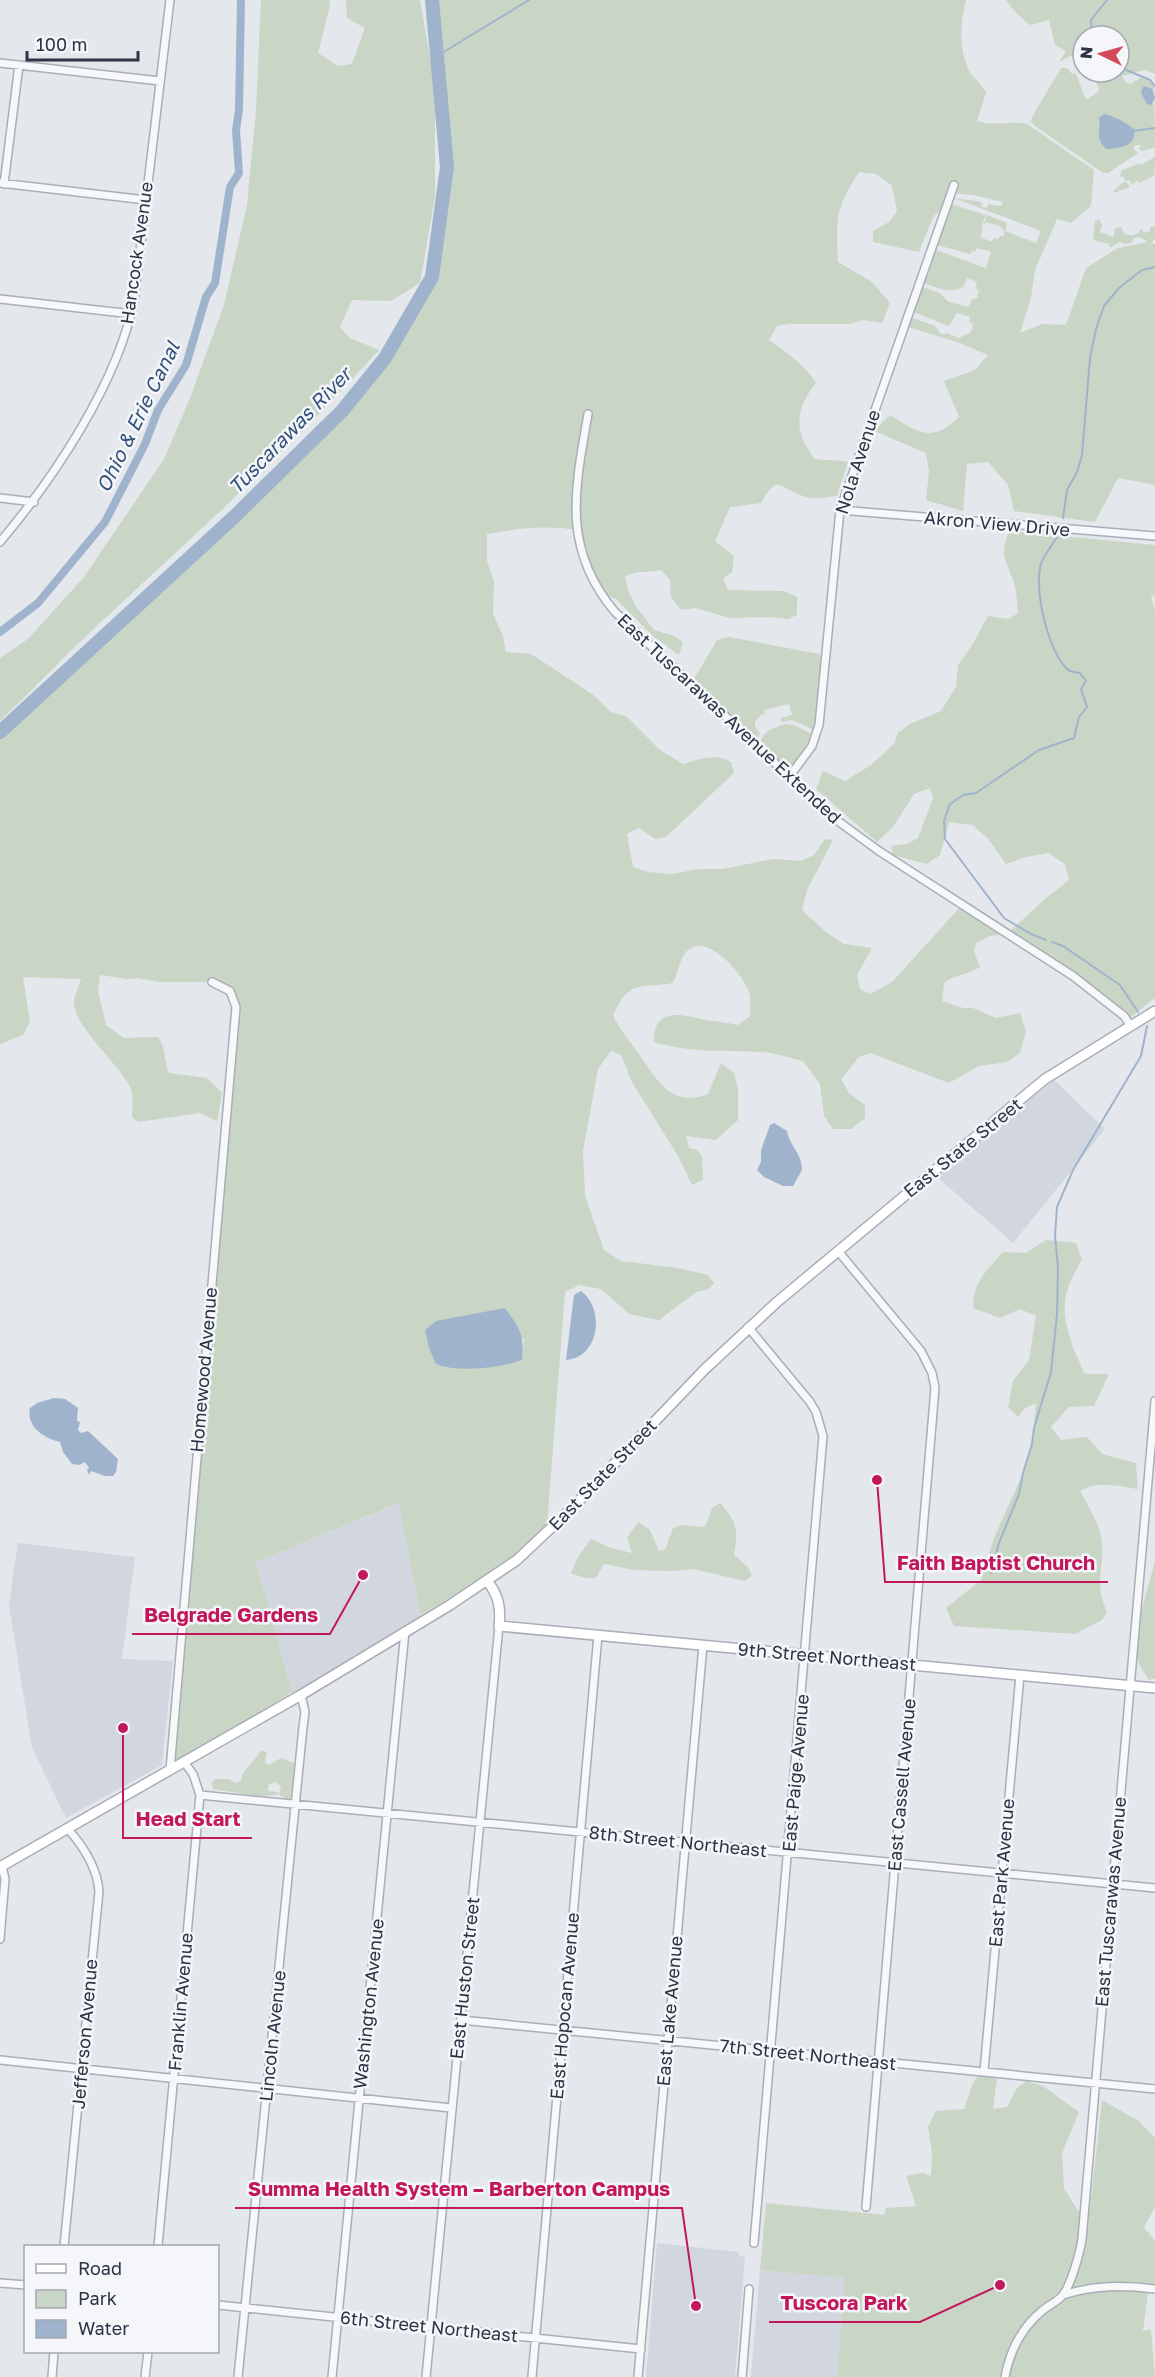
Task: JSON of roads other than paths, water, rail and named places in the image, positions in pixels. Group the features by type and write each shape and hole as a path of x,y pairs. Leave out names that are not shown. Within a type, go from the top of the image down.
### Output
{"street":[{"name":"Hancock Avenue","path":"0,542 34,502 99,396 132,314 170,0"},
{"path":"0,63 159,81"},
{"path":"19,65 2,184 146,200"},
{"name":"Nola Avenue","path":"789,777 812,746 819,724 840,510 954,185"},
{"path":"0,299 132,314"},
{"name":"East Tuscarawas Avenue Extended","path":"588,414 578,467 576,516 583,555 596,586 611,607 641,638 831,816 855,835 1073,976 1124,1016 1131,1026"},
{"path":"0,498 34,502"},
{"name":"Akron View Drive","path":"840,510 1155,536"},
{"name":"Homewood Avenue","path":"170,1770 236,1007 230,991 213,982"},
{"name":"East State Street","path":"1,1867 301,1695 487,1581 517,1560 748,1327 1045,1079 1155,1011"},
{"name":"East Cassell Avenue","path":"838,1251 921,1351 929,1364 934,1380 934,1409 866,2207"},
{"name":"East Paige Avenue","path":"748,1327 810,1402 823,1431 806,1654 754,2243"},
{"name":"East Tuscarawas Avenue","path":"1063,2295 1080,2254 1082,2239 1155,1401"},
{"name":"East Huston Street","path":"426,2377 499,1626 500,1607 493,1588 487,1581"},
{"name":"9th Street Northeast","path":"499,1626 1155,1688"},
{"name":"Washington Avenue","path":"332,2377 405,1631"},
{"name":"East Hopocan Avenue","path":"532,2377 598,1635"},
{"name":"East Lake Avenue","path":"638,2377 703,1645"},
{"name":"East Park Avenue","path":"984,2071 1020,1676"},
{"name":"Lincoln Avenue","path":"238,2377 296,1805 304,1712 301,1695"},
{"name":"Franklin Avenue","path":"158,2245 200,1795 194,1774 184,1762"},
{"name":"8th Street Northeast","path":"200,1795 1155,1888"},
{"name":"Jefferson Avenue","path":"64,2245 99,1891 94,1869 77,1839 68,1829"},
{"path":"0,1939 5,1879 1,1867"},
{"name":"7th Street Northeast","path":"461,2020 1155,2089"},
{"path":"0,2060 451,2108"},
{"path":"0,2283 24,2285"},
{"path":"1005,2377 1012,2352 1022,2332 1040,2312 1063,2295 1097,2287 1155,2289"},
{"path":"742,2377 749,2289"},
{"name":"6th Street Northeast","path":"219,2305 641,2349"},
{"path":"52,2377 54,2353"},
{"path":"146,2377 148,2353"}],"water":[{"path":"1145,86 1152,89 1155,98 1151,105 1147,104 1141,93"},
{"path":"1105,114 1134,129 1133,140 1130,143 1122,147 1106,149 1100,140 1099,133 1099,117"},
{"path":"774,1123 787,1131 800,1159 802,1170 793,1186 783,1186 764,1177 757,1170 770,1125"},
{"path":"581,1291 589,1299 594,1309 595,1331 586,1351 566,1360 574,1295"},
{"path":"505,1308 514,1320 522,1338 522,1360 467,1369 436,1364 425,1330 436,1321"},
{"path":"54,1398 65,1399 78,1408 77,1421 80,1422 78,1430 81,1433 88,1431 118,1459 113,1476 91,1471 89,1475 87,1470 89,1468 85,1462 79,1465 72,1464 63,1452 60,1442 48,1438 33,1426 29,1414 30,1408 37,1403"}],"waterway":[{"name":"Ohio & Erie Canal","path":"0,632 38,603 105,522 145,444 158,410 186,365 206,297 215,283 230,187 239,173 236,130 239,110 241,0"},
{"name":"Tuscarawas River","path":"0,732 234,517 342,411 385,358 432,277 447,167 432,0"},
{"path":"437,56 529,0"},
{"path":"1091,24 1091,20 1107,0"},
{"path":"1131,72 1150,80 1155,86"},
{"path":"1133,131 1155,128"},
{"path":"1063,518 1067,490 1077,472 1082,455 1090,358 1104,306 1119,288 1142,270 1155,267"},
{"path":"1046,940 1004,918 945,839 944,821 950,804 963,795 976,793 1039,750 1074,738 1079,717 1087,707 1081,689 1086,681 1080,673 1068,670 1060,660 1048,633 1041,601 1039,572 1042,561 1057,537"},
{"path":"1052,942 1063,946 1120,985 1138,1012"},
{"path":"991,1573 999,1543 1019,1494 1034,1428 1051,1372 1057,1314 1058,1268 1055,1235 1057,1207 1073,1170 1141,1056 1147,1026"}],"place":[{"name":"Faith Baptist Church","path":"877,1480"},
{"name":"Belgrade Gardens","path":"363,1575"},
{"name":"Head Start","path":"123,1728"},
{"name":"Tuscora Park","path":"1000,2285"},
{"name":"Summa Health System – Barberton Campus","path":"696,2306"}]}
